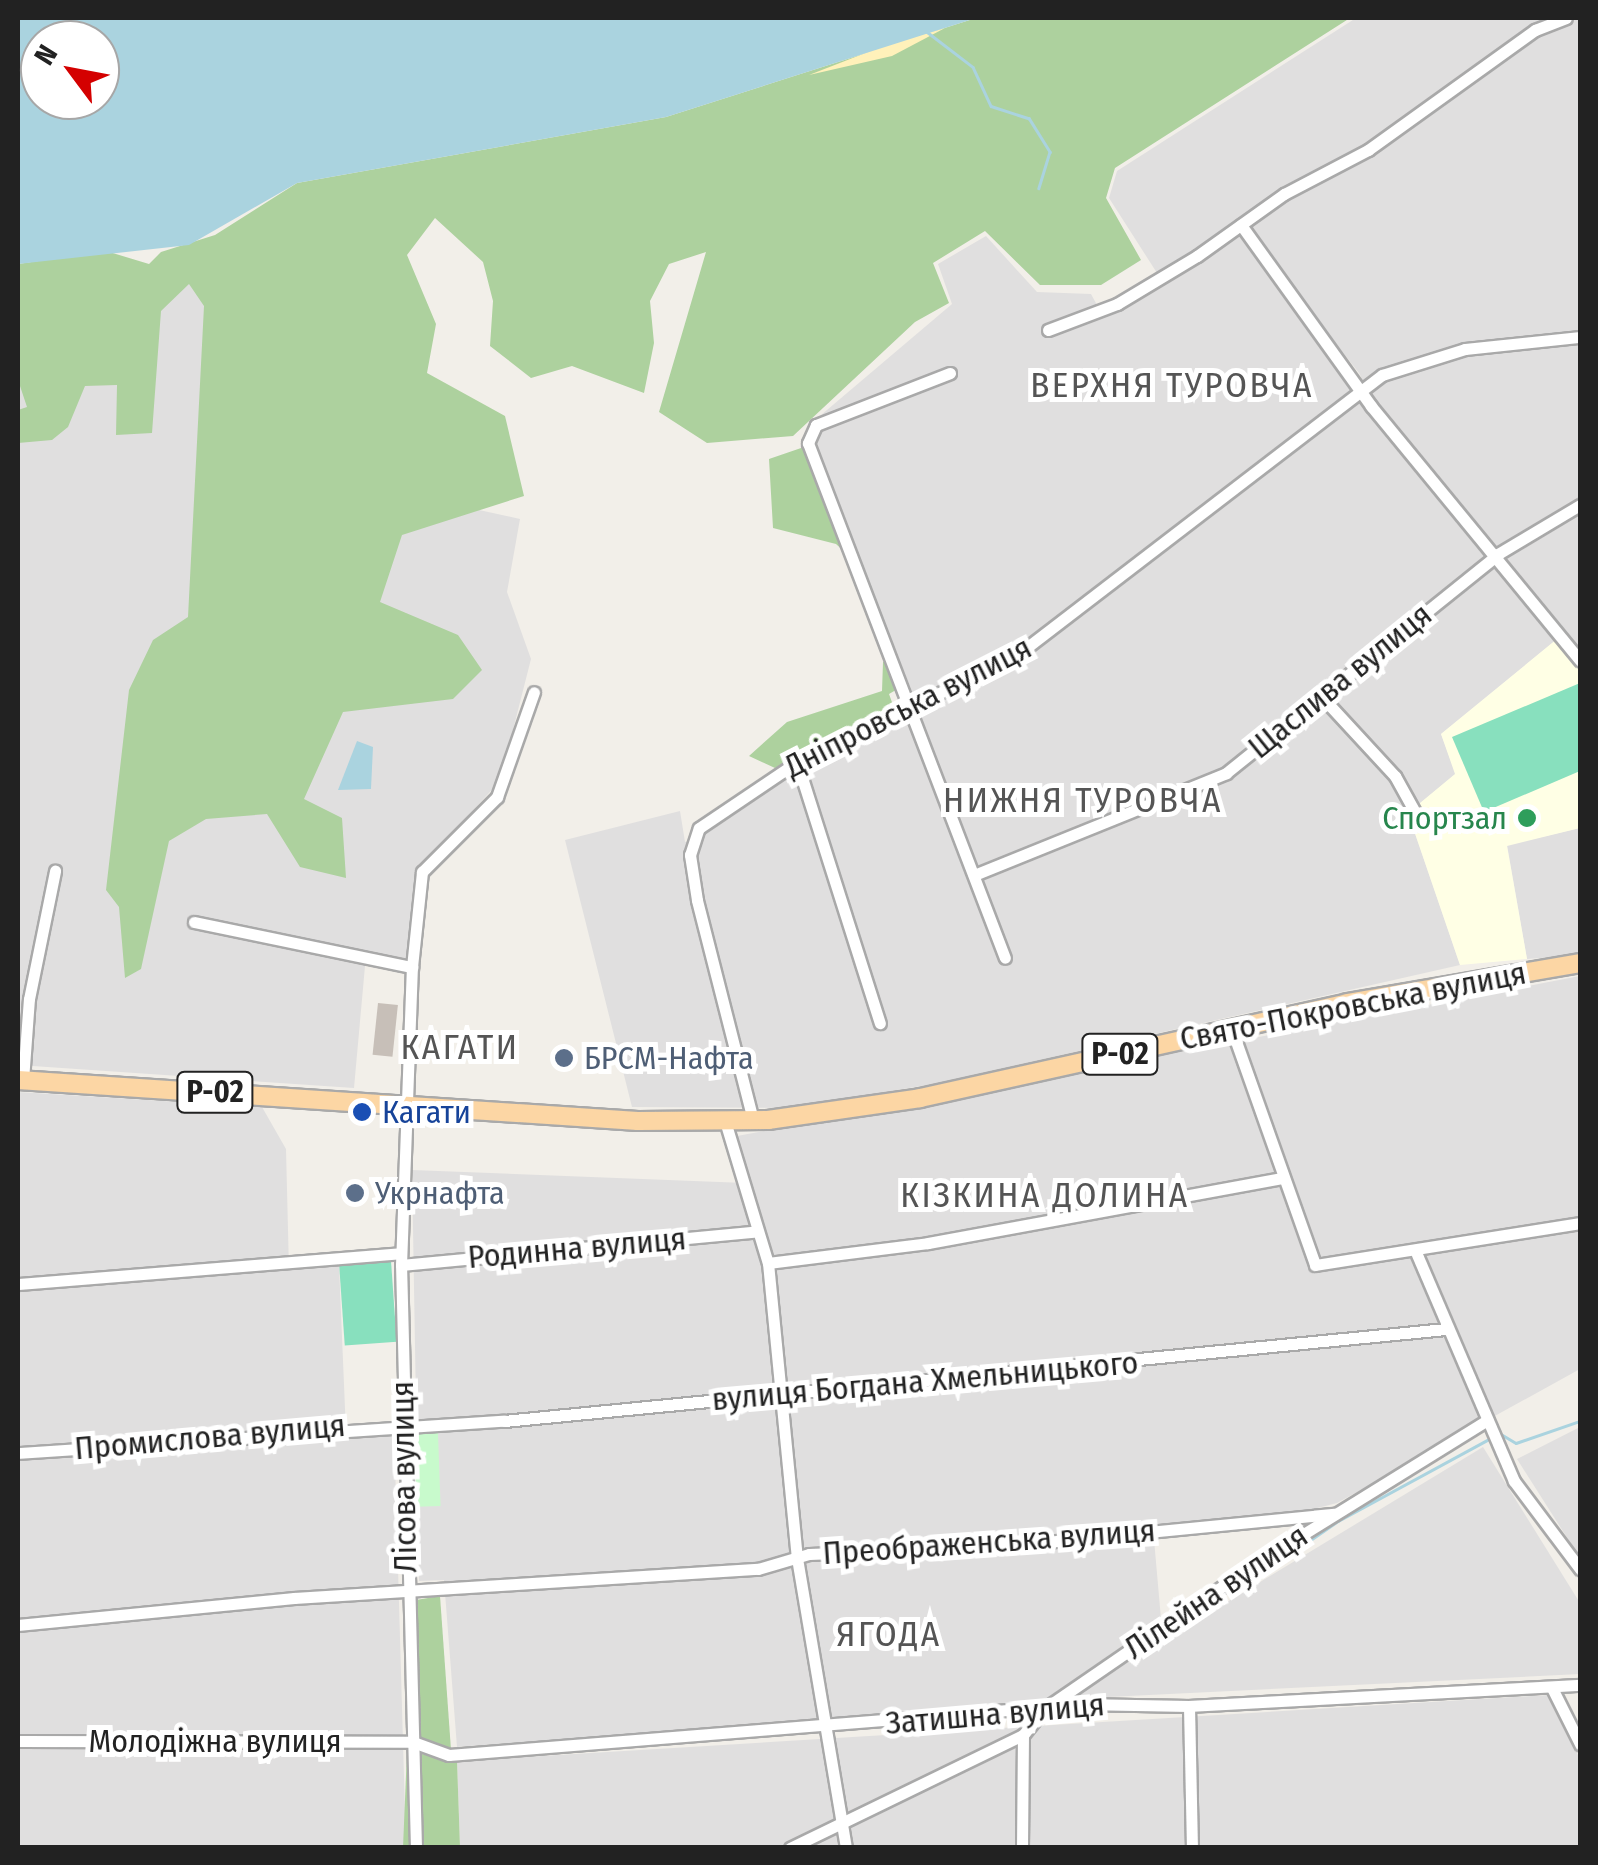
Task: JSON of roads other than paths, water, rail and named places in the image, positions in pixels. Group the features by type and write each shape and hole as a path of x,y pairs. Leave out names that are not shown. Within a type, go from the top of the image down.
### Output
{"main road":[{"name":"Свято-Покровська вулиця","path":"410,1107 725,1122 753,1120 920,1098 1471,978 1580,963"},
{"name":"Р-02","path":"20,1080 410,1107"}],"street":[{"path":"1048,330 1116,304 1368,150 1535,30 1566,18"},
{"path":"1240,225 1360,388 1580,660"},
{"name":"Дніпровська вулиця","path":"753,1120 690,856 708,820 797,762 1018,655 1360,388 1428,357 1580,337"},
{"path":"950,373 808,434 1005,958"},
{"name":"Щаслива вулиця","path":"974,875 1226,773 1498,554 1580,505"},
{"name":"Лісова вулиця","path":"416,1848 406,1592 401,1258 410,1107 412,967 422,872 497,797 534,692"},
{"path":"1322,697 1395,776 1422,826"},
{"path":"797,762 880,1023"},
{"path":"20,1080 29,999 55,871"},
{"path":"194,922 412,967"},
{"path":"1232,1030 1316,1265 1580,1223"},
{"path":"725,1122 753,1232 768,1262 797,1558 817,1704 831,1728 846,1848"},
{"path":"768,1262 928,1242 1282,1178"},
{"name":"Родинна вулиця","path":"18,1284 753,1232"},
{"path":"1415,1250 1514,1481 1579,1561"},
{"name":"вулиця Богдана Хмельницького","path":"403,1422 504,1421 779,1390 1047,1374 1446,1329"},
{"name":"Лілейна вулиця","path":"790,1848 841,1819 1022,1735 1044,1709 1334,1514 1486,1421"},
{"name":"Промислова вулиця","path":"18,1453 403,1422"},
{"name":"Преображенська вулиця","path":"18,1625 406,1592 758,1569 797,1558 1334,1514"},
{"name":"Затишна вулиця","path":"413,1742 449,1755 1044,1709 1189,1706 1580,1684"},
{"path":"1552,1688 1580,1744"},
{"path":"1189,1706 1192,1848"},
{"path":"1022,1735 1022,1848"},
{"name":"Молодіжна вулиця","path":"18,1741 413,1742"}],"water":[{"path":"18,18 976,18 666,117 297,183 189,245 18,264"},
{"path":"357,741 373,747 371,789 338,790"}],"waterway":[{"path":"926,31 973,67 991,106 1029,118 1050,152 1039,188"},
{"path":"1501,1434 1516,1443 1580,1421"},
{"path":"1264,1572 1338,1521 1487,1440"}],"place":[{"name":"Спортзал","path":"1527,818"},
{"name":"БРСМ-Нафта","path":"564,1058"},
{"name":"Кагати","path":"362,1112"},
{"name":"Укрнафта","path":"355,1193"}],"district":[{"name":"ВЕРХНЯ ТУРОВЧА","path":"1172,385"},
{"name":"НИЖНЯ ТУРОВЧА","path":"1083,800"},
{"name":"КАГАТИ","path":"460,1047"},
{"name":"КІЗКИНА ДОЛИНА","path":"1045,1195"},
{"name":"ЯГОДА","path":"889,1634"}]}
